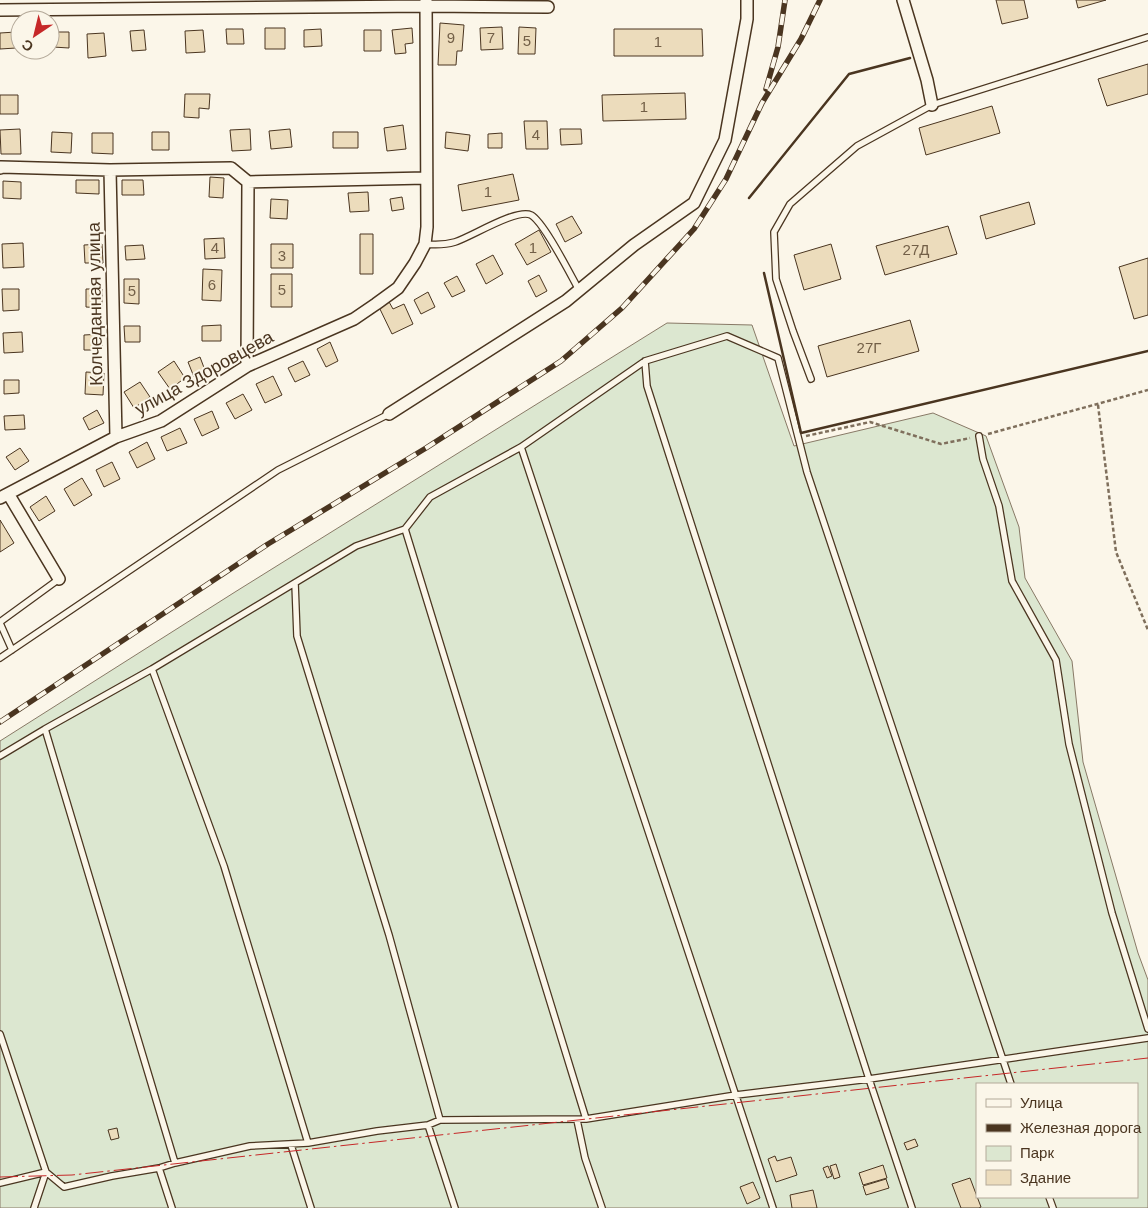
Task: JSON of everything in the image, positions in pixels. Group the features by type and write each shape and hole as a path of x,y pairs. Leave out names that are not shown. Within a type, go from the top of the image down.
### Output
{"street":[{"path":"389,414 566,300 634,245 694,203 725,140 748,19 748,0"},
{"path":"903,0 927,80 932,105"},
{"path":"0,10 426,3 548,7"},
{"name":"улица Здоровцева","path":"4,497 116,437 161,421 247,366 354,319 398,288 425,244 427,227 426,3"},
{"path":"0,168 110,170 231,168 248,182 426,178"},
{"name":"Колчеданная улица","path":"110,170 116,437"},
{"path":"247,366 248,182"},
{"path":"4,497 59,579"}],"lane":[{"path":"811,378 776,279 774,232 790,204 857,146 932,105 1148,37"},
{"path":"425,244 439,245 455,242 522,213 531,215 541,225 579,290"},
{"path":"0,756 152,669 356,546 405,529 430,498 521,447 645,361 727,336 778,358 807,472 1012,1083"},
{"path":"645,361 647,386 912,1208"},
{"path":"0,658 278,470 389,414"},
{"path":"979,436 982,459 998,506 1012,582 1056,660 1069,744 1112,913 1148,1029"},
{"path":"521,447 773,1208"},
{"path":"405,529 586,1119"},
{"path":"12,650 0,623 59,579"},
{"path":"295,583 296,636 389,935 440,1120"},
{"path":"152,669 224,866 308,1143"},
{"path":"45,729 175,1162"},
{"path":"0,1034 46,1172 64,1187 159,1168 175,1162 250,1146 308,1143 377,1131 428,1126 440,1120 586,1119 736,1095 869,1079 1148,1038"},
{"path":"577,1120 585,1158 602,1208"},
{"path":"428,1126 455,1208"},
{"path":"291,1144 311,1208"},
{"path":"159,1168 172,1208"},
{"path":"0,1183 46,1172"},
{"path":"34,1208 46,1172"}],"path":[{"path":"798,438 870,422 940,444 979,436 1148,390"},
{"path":"1098,405 1116,552 1148,630"}],"green space":[{"path":"667,323 752,325 794,446 933,413 986,436 1019,527 1025,578 1072,661 1083,762 1138,953 1148,980 1148,1208 0,1208 0,741"}],"building":[{"path":"996,0 1024,0 1028,18 1002,24"},
{"path":"1076,0 1106,0 1078,8"},
{"path":"440,23 464,25 462,51 457,51 456,65 438,65"},
{"path":"502,27 503,49 481,50 480,28"},
{"path":"519,27 536,28 535,54 518,54"},
{"path":"265,28 285,28 285,49 265,49"},
{"path":"412,28 413,43 405,44 406,53 395,54 392,30"},
{"path":"226,29 243,29 244,44 227,44"},
{"path":"321,29 322,46 304,47 304,30"},
{"path":"614,29 702,29 703,56 614,56"},
{"path":"144,30 146,50 132,51 130,31"},
{"path":"203,30 205,52 186,53 185,31"},
{"path":"364,30 381,30 381,51 364,51"},
{"path":"10,32 10,48 0,49 0,33"},
{"path":"60,32 69,32 69,48 60,47"},
{"path":"104,33 106,56 88,58 87,34"},
{"path":"1148,64 1148,94 1107,106 1098,79"},
{"path":"685,93 686,119 603,121 602,95"},
{"path":"185,94 210,94 209,109 199,108 199,118 184,117"},
{"path":"0,95 18,95 18,114 0,114"},
{"path":"992,106 1000,133 926,155 919,128"},
{"path":"524,121 547,121 548,149 526,149"},
{"path":"403,125 406,149 387,151 384,128"},
{"path":"20,129 21,154 1,154 0,130"},
{"path":"250,129 251,150 232,151 230,130"},
{"path":"290,129 292,147 271,149 269,131"},
{"path":"560,129 581,129 582,144 561,145"},
{"path":"52,132 72,133 71,153 51,152"},
{"path":"152,132 169,132 169,150 152,150"},
{"path":"333,132 358,132 358,148 333,148"},
{"path":"446,132 470,135 468,151 445,148"},
{"path":"92,133 113,133 113,154 92,153"},
{"path":"502,133 502,148 488,148 488,134"},
{"path":"513,174 519,200 462,211 458,185"},
{"path":"210,177 224,178 223,198 209,197"},
{"path":"76,180 99,180 99,194 76,193"},
{"path":"122,180 143,180 144,195 122,195"},
{"path":"3,181 21,182 21,199 3,198"},
{"path":"368,192 369,211 350,212 348,193"},
{"path":"402,197 404,209 392,211 390,199"},
{"path":"271,199 288,200 287,219 270,218"},
{"path":"1029,202 1035,224 986,239 980,216"},
{"path":"572,216 582,233 565,242 556,224"},
{"path":"948,226 957,254 885,275 876,246"},
{"path":"539,230 551,252 527,265 515,244"},
{"path":"360,234 373,234 373,274 360,274"},
{"path":"224,238 225,258 205,259 204,239"},
{"path":"23,243 24,267 3,268 2,244"},
{"path":"102,244 103,263 85,263 84,245"},
{"path":"271,244 293,244 293,268 271,268"},
{"path":"831,244 841,279 804,290 794,255"},
{"path":"143,245 145,259 126,260 125,246"},
{"path":"493,255 503,274 486,284 476,264"},
{"path":"1148,258 1148,315 1134,319 1119,267"},
{"path":"203,269 222,270 221,301 202,300"},
{"path":"271,274 292,274 292,307 271,307"},
{"path":"539,275 547,291 536,297 528,281"},
{"path":"457,276 465,291 452,297 444,283"},
{"path":"124,279 139,279 139,304 124,303"},
{"path":"2,289 19,289 19,310 3,311"},
{"path":"86,289 102,289 102,308 86,307"},
{"path":"428,292 435,307 421,314 414,300"},
{"path":"388,300 393,309 404,304 413,324 392,334 378,305"},
{"path":"910,320 919,351 827,377 818,346"},
{"path":"221,325 221,341 202,341 202,326"},
{"path":"124,326 140,326 140,342 125,342"},
{"path":"22,332 23,352 4,353 3,333"},
{"path":"102,334 102,350 84,350 84,335"},
{"path":"330,342 338,361 326,367 317,349"},
{"path":"200,357 206,373 194,377 188,362"},
{"path":"174,361 185,378 170,389 158,372"},
{"path":"303,361 310,375 295,382 288,368"},
{"path":"86,372 104,373 103,395 85,394"},
{"path":"273,376 282,395 265,403 256,384"},
{"path":"4,380 19,380 19,393 4,394"},
{"path":"140,382 150,397 134,408 124,392"},
{"path":"243,394 252,410 235,419 226,403"},
{"path":"97,410 104,423 89,430 83,418"},
{"path":"212,411 219,428 202,436 194,419"},
{"path":"24,415 25,429 5,430 4,416"},
{"path":"180,428 187,443 167,451 161,437"},
{"path":"147,442 155,459 137,468 129,452"},
{"path":"20,448 29,461 15,470 6,457"},
{"path":"112,462 120,479 104,487 96,470"},
{"path":"82,478 92,495 74,506 64,489"},
{"path":"46,496 55,511 39,521 30,507"},
{"path":"0,520 14,543 0,552"},
{"path":"117,1128 119,1138 111,1140 108,1130"},
{"path":"915,1139 918,1146 907,1150 904,1143"},
{"path":"775,1156 777,1161 791,1157 797,1175 776,1182 768,1159"},
{"path":"836,1164 840,1177 834,1179 830,1166"},
{"path":"883,1165 887,1178 863,1185 859,1173"},
{"path":"828,1166 832,1176 827,1178 823,1168"},
{"path":"970,1178 981,1207 961,1208 952,1184"},
{"path":"886,1179 889,1188 866,1195 863,1186"},
{"path":"753,1182 760,1198 747,1204 740,1187"},
{"path":"813,1190 817,1208 792,1208 790,1195"}],"railway":[{"path":"766,89 778,47 785,0"},
{"path":"0,722 268,544 426,448 561,361 622,308 694,229 726,179 762,103 801,39 820,0"}],"wall":[{"path":"749,198 849,74 910,58"},
{"path":"764,273 801,433 1148,351"}],"power":[{"path":"0,1177 72,1175 1148,1058"}]}
